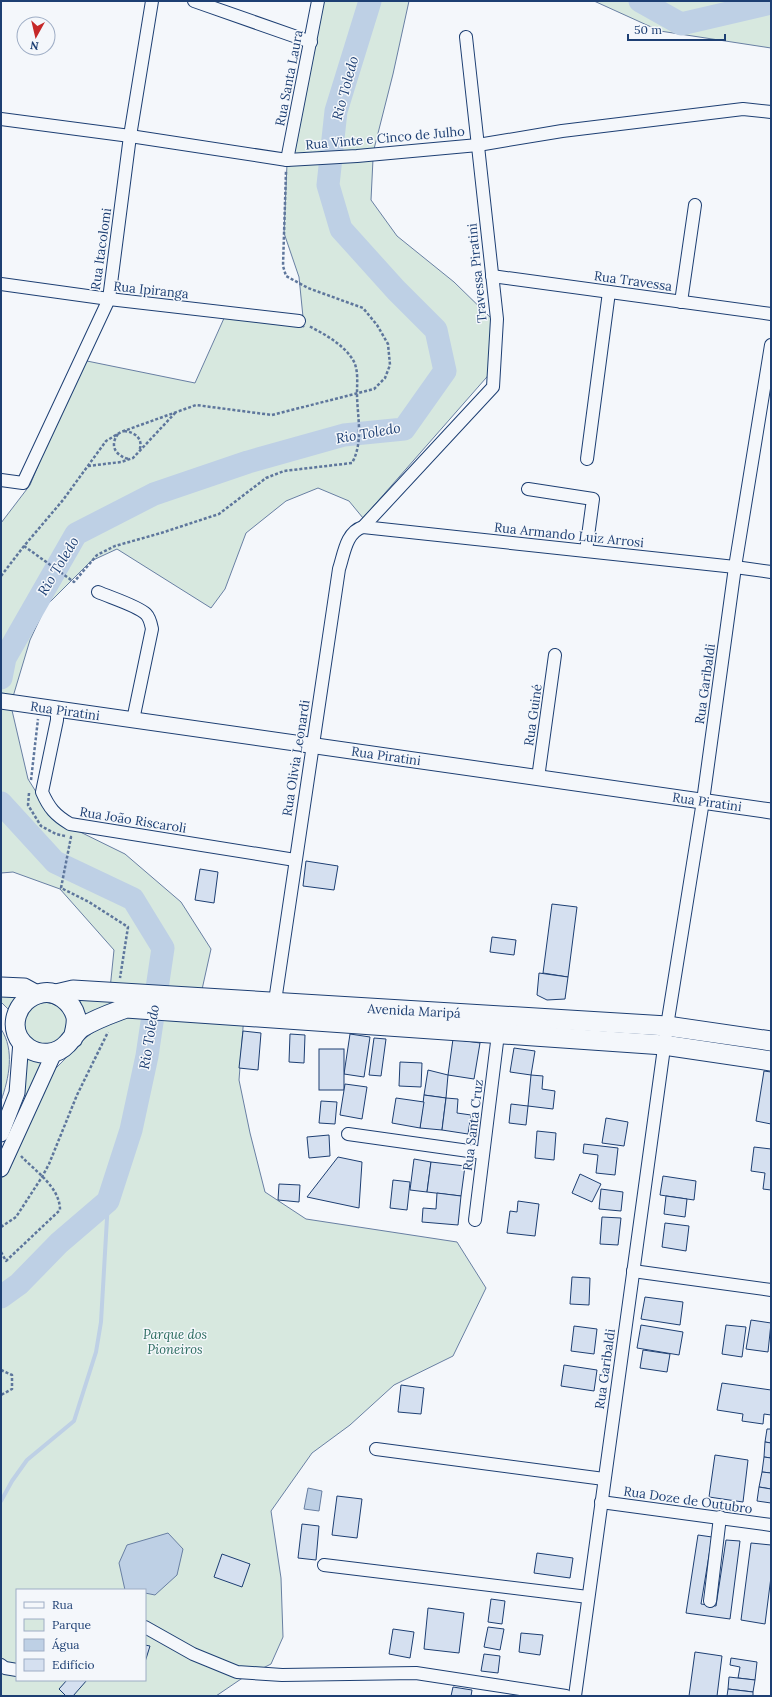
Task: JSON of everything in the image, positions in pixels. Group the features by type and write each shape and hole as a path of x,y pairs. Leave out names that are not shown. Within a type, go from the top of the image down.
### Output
{"main road":[{"path":"1,987 24,988 35,994"},
{"name":"Avenida Maripá","path":"56,994 73,990 122,1002 182,1004 499,1025 771,1061"},
{"path":"1,1011 18,1035 33,1051 43,1054 54,1053 66,1046 73,1038 76,1027 76,1017 69,1003 56,994 46,992 35,994 25,1000 18,1008 15,1018 18,1035"},
{"name":"Avenida Maripá","path":"73,1038 80,1029 122,1002"},
{"name":"Avenida Maripá","path":"499,1025 667,1026 771,1041"}],"street":[{"name":"Rua Itacolomi","path":"1,480 23,483 109,299 130,136 152,1"},
{"path":"194,1 311,42"},
{"name":"Rua Santa Laura","path":"287,160 318,1"},
{"name":"Travessa Piratini","path":"363,527 493,387 497,319 466,37"},
{"name":"Rua Vinte e Cinco de Julho","path":"1,119 130,136 287,160 357,156 478,144 562,131 743,109 771,112"},
{"path":"682,302 696,205"},
{"name":"Rua Travessa","path":"492,276 771,314"},
{"name":"Rua Ipiranga","path":"1,284 109,299 299,321"},
{"path":"587,459 609,292"},
{"name":"Rua Garibaldi","path":"575,1696 664,1046 703,801 735,567 771,345"},
{"path":"528,489 593,499 586,551"},
{"name":"Rua Armando Luiz Arrosi","path":"363,527 771,572"},
{"name":"Rua Olivia Leonardi","path":"274,1010 339,569 351,535 357,529 363,527"},
{"path":"98,592 146,614 151,622 152,629 133,720"},
{"name":"Rua Guiné","path":"538,778 555,655"},
{"name":"Rua Piratini","path":"1,701 771,811"},
{"name":"Rua João Riscaroli","path":"57,709 57,720 42,792 46,803 56,816 70,824 295,860"},
{"name":"Rua Santa Cruz","path":"475,1220 499,1025"},
{"path":"1,1134 18,1093 18,1035"},
{"path":"1,1169 54,1053"},
{"path":"348,1134 483,1153"},
{"path":"633,1270 771,1290"},
{"path":"376,1449 604,1480"},
{"name":"Rua Doze de Outubro","path":"601,1502 771,1525"},
{"path":"710,1601 720,1517"},
{"path":"324,1565 588,1597"},
{"path":"146,1628 193,1654 237,1672 282,1675 353,1673 416,1674 566,1696"},
{"path":"1,1665 5,1668 16,1670"}],"path":[{"path":"1,576 63,500 106,441 120,432 196,405 272,415 374,389 384,378 390,365 388,344 377,325 362,308 308,288 286,276 283,266 287,160"},
{"path":"24,546 74,582 97,555 115,546 161,533 218,514 266,478 284,471 352,462 356,456 360,427 357,393 358,376 352,358 329,337 299,321"},
{"path":"88,466 130,459 137,454 176,412"},
{"path":"120,432 131,432 138,437 141,445 137,454"},
{"path":"120,432 114,441 114,450 120,456 130,459"},
{"path":"1,1227 16,1216 50,1164 77,1095 122,1002 128,927 89,902 61,888 71,837"},
{"path":"1,1252 6,1261 60,1210 60,1201 54,1190 12,1146"},
{"path":"1,1370 12,1375 13,1382 12,1389 1,1395"}],"green space":[{"path":"321,1 409,1 393,74 373,153 289,156"},
{"path":"594,1 771,1 771,48 660,31"},
{"path":"373,159 371,200 397,236 454,282 492,319 493,370 363,518 349,501 318,488 286,501 246,533 225,589 211,608 117,549 91,561 46,606 30,640 12,700 1,698 1,523 30,485 82,360 195,383 225,316 304,327 299,277 284,233 287,164"},
{"path":"1,705 11,706 28,779 38,795 68,826 125,854 181,902 211,949 201,994 110,989 114,950 60,889 13,872 1,873"},
{"path":"1,992 27,993 11,1012 1,1002"},
{"path":"125,998 87,1017 69,999"},
{"path":"46,1002 60,1007 64,1011 67,1021 63,1041 42,1048 25,1035 25,1017 34,1006"},
{"name":"Parque dos Pioneiros","path":"126,1008 244,1015 239,1080 250,1133 265,1192 306,1219 457,1242 486,1288 453,1356 394,1385 350,1425 312,1453 271,1511 281,1578 283,1637 271,1664 241,1679 216,1696 1,1696 1,1177 55,1069 80,1042"},
{"path":"1,1029 8,1046 9,1064 1,1101"},
{"path":"25,1055 44,1062 26,1096 22,1095"}],"water":[{"path":"308,1488 322,1491 319,1511 304,1509"},
{"path":"168,1533 183,1549 177,1575 155,1595 146,1593 146,1589 125,1589 119,1563 127,1545"}],"building":[{"path":"306,861 338,866 334,890 303,886"},
{"path":"200,869 218,872 214,903 195,900"},
{"path":"552,904 577,907 568,977 543,973"},
{"path":"492,937 516,940 514,955 490,952"},
{"path":"539,973 568,977 565,999 547,1000 537,995"},
{"path":"243,1031 261,1033 258,1070 239,1068"},
{"path":"290,1034 305,1035 304,1063 289,1062"},
{"path":"350,1034 370,1037 364,1077 344,1074"},
{"path":"374,1038 386,1039 381,1076 369,1075"},
{"path":"453,1039 480,1043 474,1079 448,1075"},
{"path":"514,1048 535,1051 531,1075 510,1072"},
{"path":"319,1049 344,1049 344,1090 319,1090"},
{"path":"400,1062 422,1063 421,1087 399,1086"},
{"path":"428,1070 448,1075 446,1098 424,1095"},
{"path":"764,1071 771,1072 771,1124 756,1121"},
{"path":"531,1075 543,1076 542,1089 555,1091 553,1109 528,1106"},
{"path":"345,1084 367,1087 362,1119 340,1115"},
{"path":"424,1095 446,1098 442,1130 420,1128"},
{"path":"396,1098 424,1102 420,1128 392,1123"},
{"path":"446,1098 458,1099 457,1113 471,1115 468,1134 442,1130"},
{"path":"321,1101 337,1102 335,1124 319,1123"},
{"path":"511,1104 528,1106 526,1125 509,1123"},
{"path":"606,1118 628,1122 624,1146 602,1143"},
{"path":"537,1131 556,1133 554,1160 535,1158"},
{"path":"329,1135 330,1156 309,1158 307,1137"},
{"path":"584,1144 618,1148 615,1175 596,1173 598,1155 583,1153"},
{"path":"754,1147 771,1149 771,1190 763,1189 765,1173 751,1171"},
{"path":"338,1157 362,1162 359,1208 307,1197"},
{"path":"414,1159 431,1162 427,1192 410,1190"},
{"path":"431,1162 465,1166 461,1196 427,1192"},
{"path":"580,1174 601,1184 592,1202 572,1193"},
{"path":"663,1176 696,1181 694,1200 660,1195"},
{"path":"393,1180 410,1182 407,1210 390,1208"},
{"path":"279,1184 300,1185 299,1202 278,1200"},
{"path":"601,1189 623,1192 621,1211 599,1209"},
{"path":"437,1193 461,1196 458,1225 422,1222 423,1208 436,1209"},
{"path":"666,1196 687,1199 685,1217 664,1214"},
{"path":"518,1201 539,1204 535,1236 507,1233 510,1211 517,1212"},
{"path":"602,1217 621,1218 618,1245 600,1244"},
{"path":"665,1223 689,1226 686,1251 662,1247"},
{"path":"572,1277 590,1278 589,1305 570,1304"},
{"path":"645,1297 683,1302 680,1325 641,1319"},
{"path":"751,1320 771,1323 768,1352 746,1349"},
{"path":"641,1325 683,1332 679,1355 637,1348"},
{"path":"726,1325 746,1327 742,1357 722,1354"},
{"path":"574,1326 597,1329 594,1354 571,1351"},
{"path":"643,1350 670,1354 667,1372 640,1368"},
{"path":"564,1365 597,1370 594,1391 561,1386"},
{"path":"722,1383 771,1390 771,1415 764,1414 763,1424 742,1421 743,1414 717,1410"},
{"path":"401,1385 424,1388 421,1414 398,1412"},
{"path":"767,1429 771,1429 771,1443 765,1442"},
{"path":"765,1442 771,1443 771,1458 764,1457"},
{"path":"715,1455 748,1460 743,1502 709,1497"},
{"path":"764,1457 771,1458 771,1473 762,1472"},
{"path":"762,1472 771,1473 771,1489 759,1487"},
{"path":"759,1487 771,1489 771,1503 757,1501"},
{"path":"337,1496 362,1499 357,1538 332,1535"},
{"path":"302,1524 319,1526 316,1560 298,1558"},
{"path":"698,1535 712,1537 701,1604 716,1606 726,1540 740,1541 730,1619 686,1613"},
{"path":"751,1543 771,1545 771,1577 765,1624 741,1620"},
{"path":"537,1553 573,1558 570,1578 534,1573"},
{"path":"222,1554 250,1564 242,1587 214,1577"},
{"path":"491,1599 505,1601 502,1624 488,1622"},
{"path":"428,1608 464,1613 459,1653 424,1649"},
{"path":"488,1627 504,1629 500,1650 484,1647"},
{"path":"393,1629 414,1632 410,1658 389,1654"},
{"path":"521,1633 543,1635 540,1655 519,1652"},
{"path":"146,1645 150,1646 146,1659"},
{"path":"695,1652 722,1656 717,1696 689,1696"},
{"path":"484,1654 500,1656 498,1673 481,1671"},
{"path":"731,1658 757,1662 755,1680 738,1678 740,1667 730,1665"},
{"path":"729,1677 755,1680 753,1692 728,1689"},
{"path":"66,1681 86,1681 73,1696 66,1696 59,1689"},
{"path":"453,1687 472,1690 471,1696 451,1696"},
{"path":"728,1689 753,1692 753,1696 727,1696"}],"waterway":[{"name":"Rio Toledo","path":"1,678 5,658 76,534 154,494 248,462 344,435 404,429 445,371 436,330 396,290 341,229 328,185 336,111 370,1"},
{"name":"Rio Toledo","path":"640,1 681,24 771,3"},
{"name":"Rio Toledo","path":"1,803 55,862 133,899 163,948 147,1056 131,1130 108,1201 59,1243 19,1284 1,1297"},
{"path":"1,1501 12,1481 27,1460 74,1421 96,1352 101,1322 108,1201"}]}
